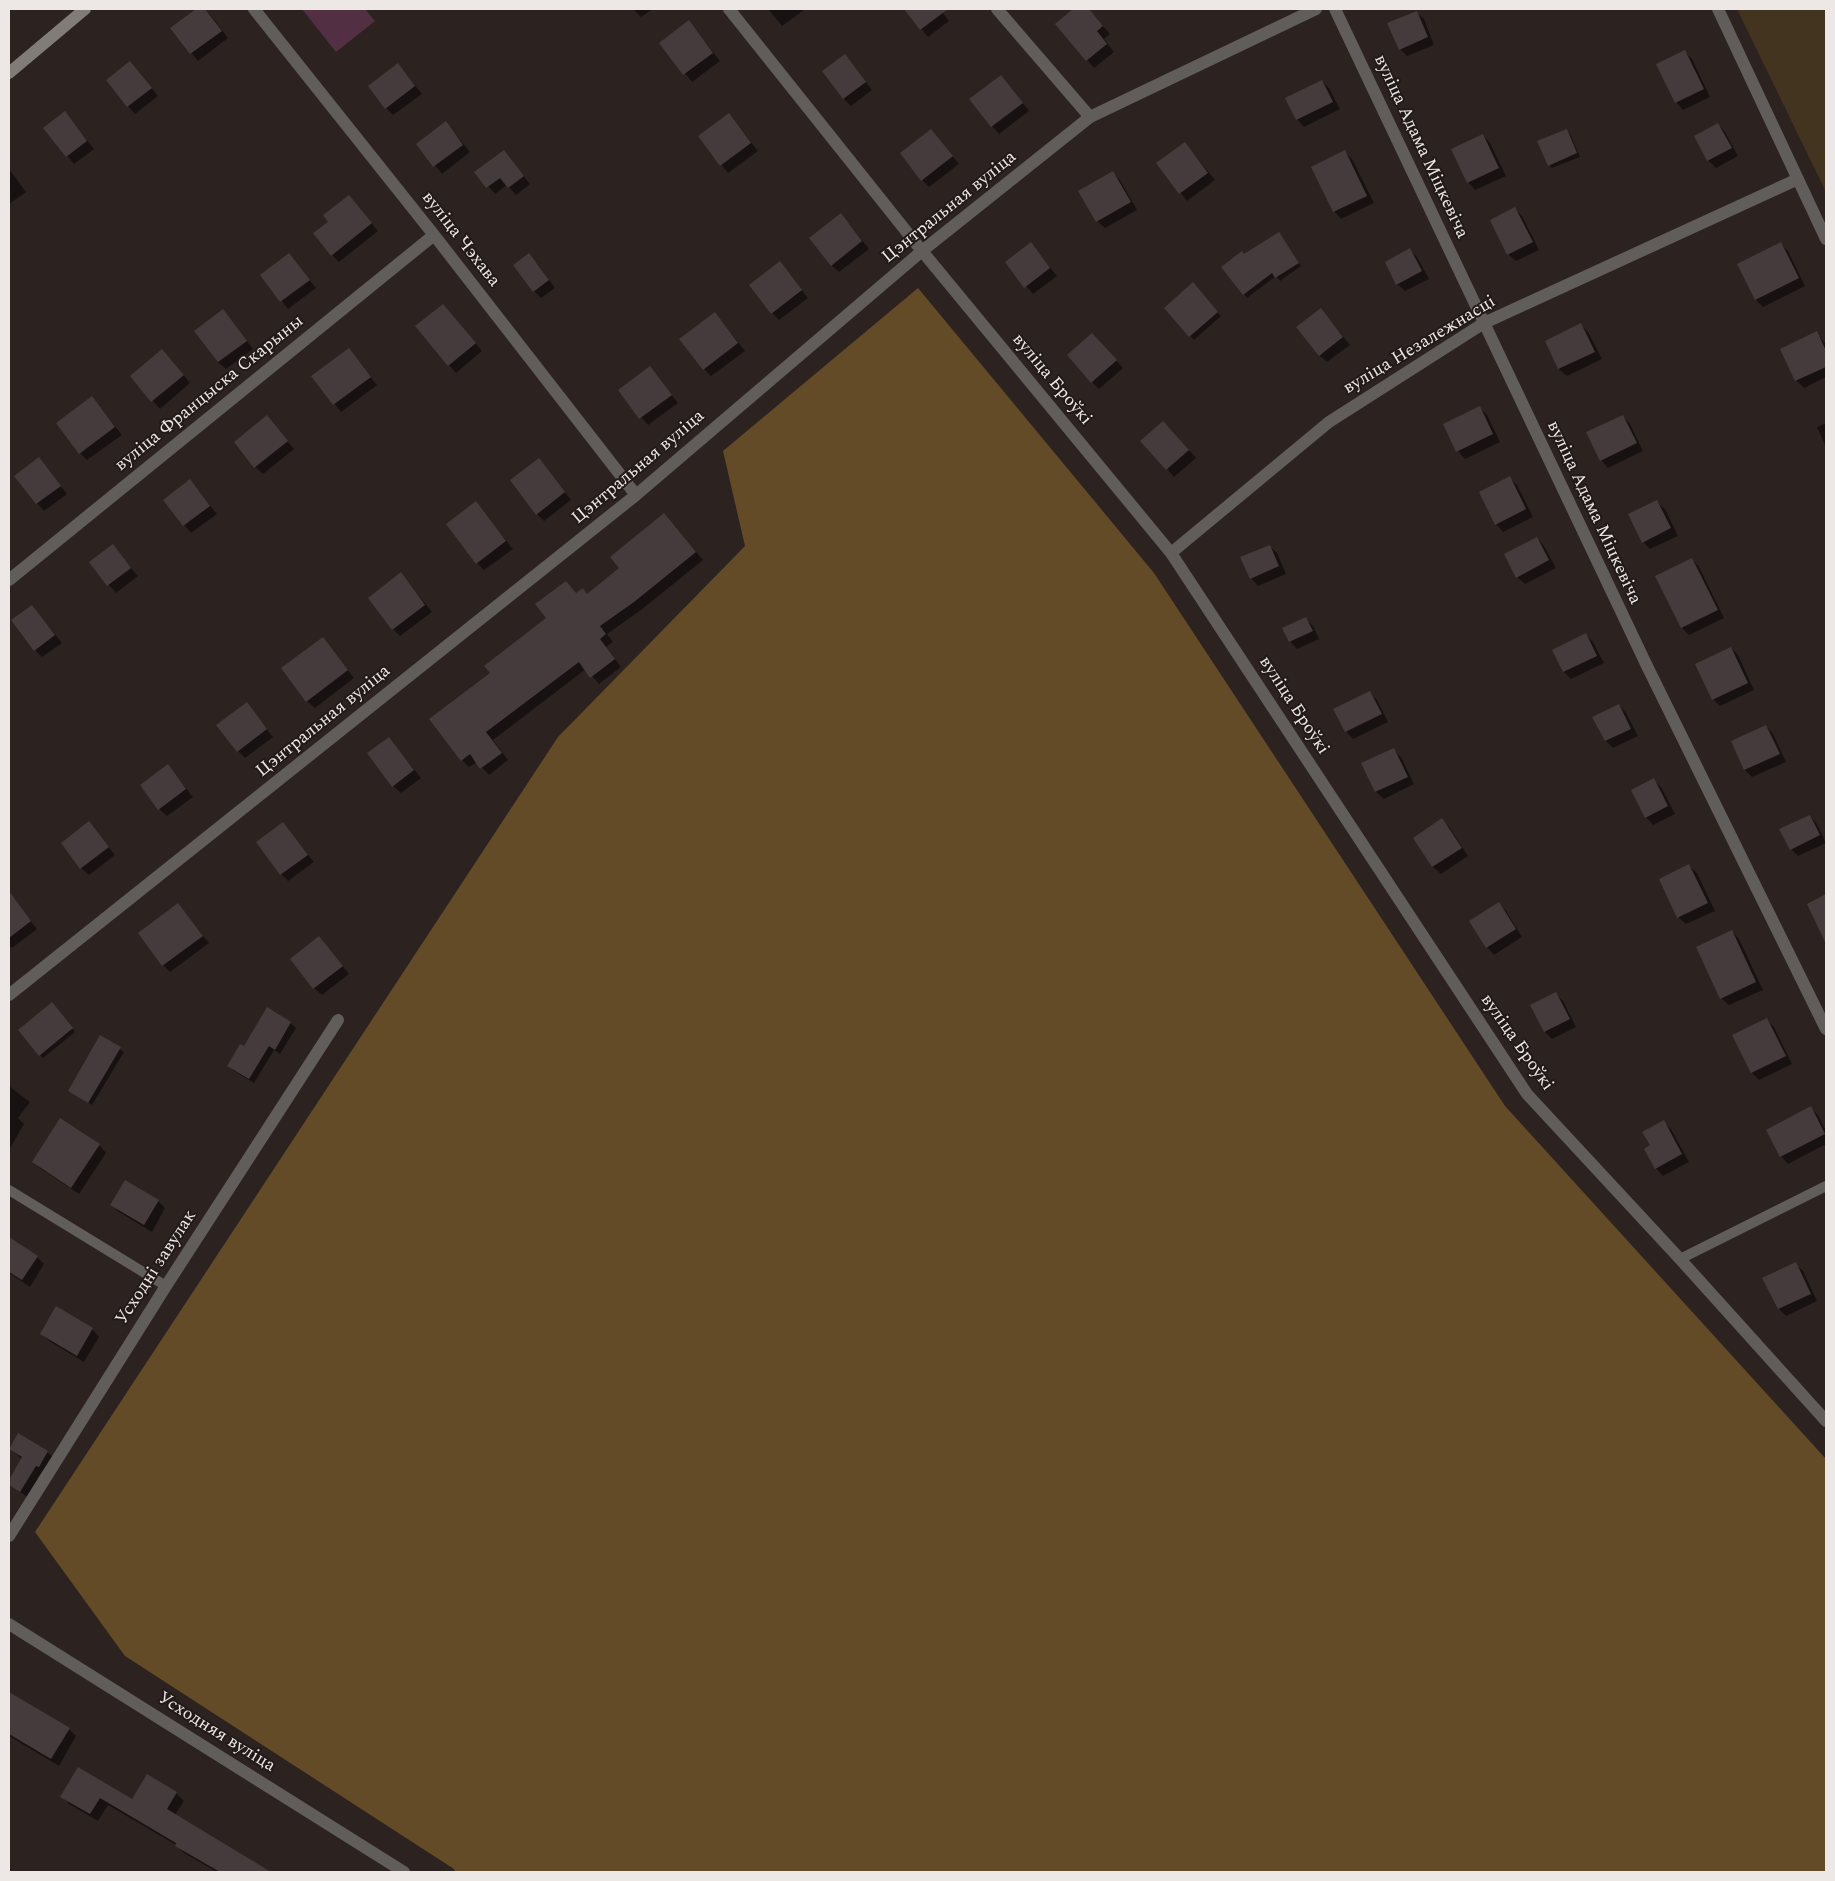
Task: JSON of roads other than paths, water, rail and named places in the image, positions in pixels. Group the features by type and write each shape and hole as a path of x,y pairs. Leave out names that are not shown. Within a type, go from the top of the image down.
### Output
{"main road":[{"path":"9,72 86,9"}],"street":[{"name":"вуліца Чэхава","path":"254,9 434,235 636,495"},
{"name":"вуліца Броўкі","path":"729,9 922,251 1172,553 1527,1094 1680,1259 1826,1421"},
{"path":"997,9 1090,118"},
{"name":"Цэнтральная вуліца","path":"9,995 636,495 922,251 1090,118 1316,9"},
{"name":"вуліца Адама Міцкевіча","path":"1336,9 1647,666 1826,1029"},
{"path":"1718,9 1826,239"},
{"name":"вуліца Незалежнасці","path":"1172,553 1329,422 1484,323 1798,179"},
{"name":"вуліца Францыска Скарыны","path":"9,580 434,235"},
{"name":"Усходні завулак","path":"9,1536 166,1286 338,1020"},
{"name":"Усходняя вуліца","path":"9,1624 404,1872"}],"lane":[{"path":"1680,1259 1826,1186"},
{"path":"9,1190 166,1286"}]}
